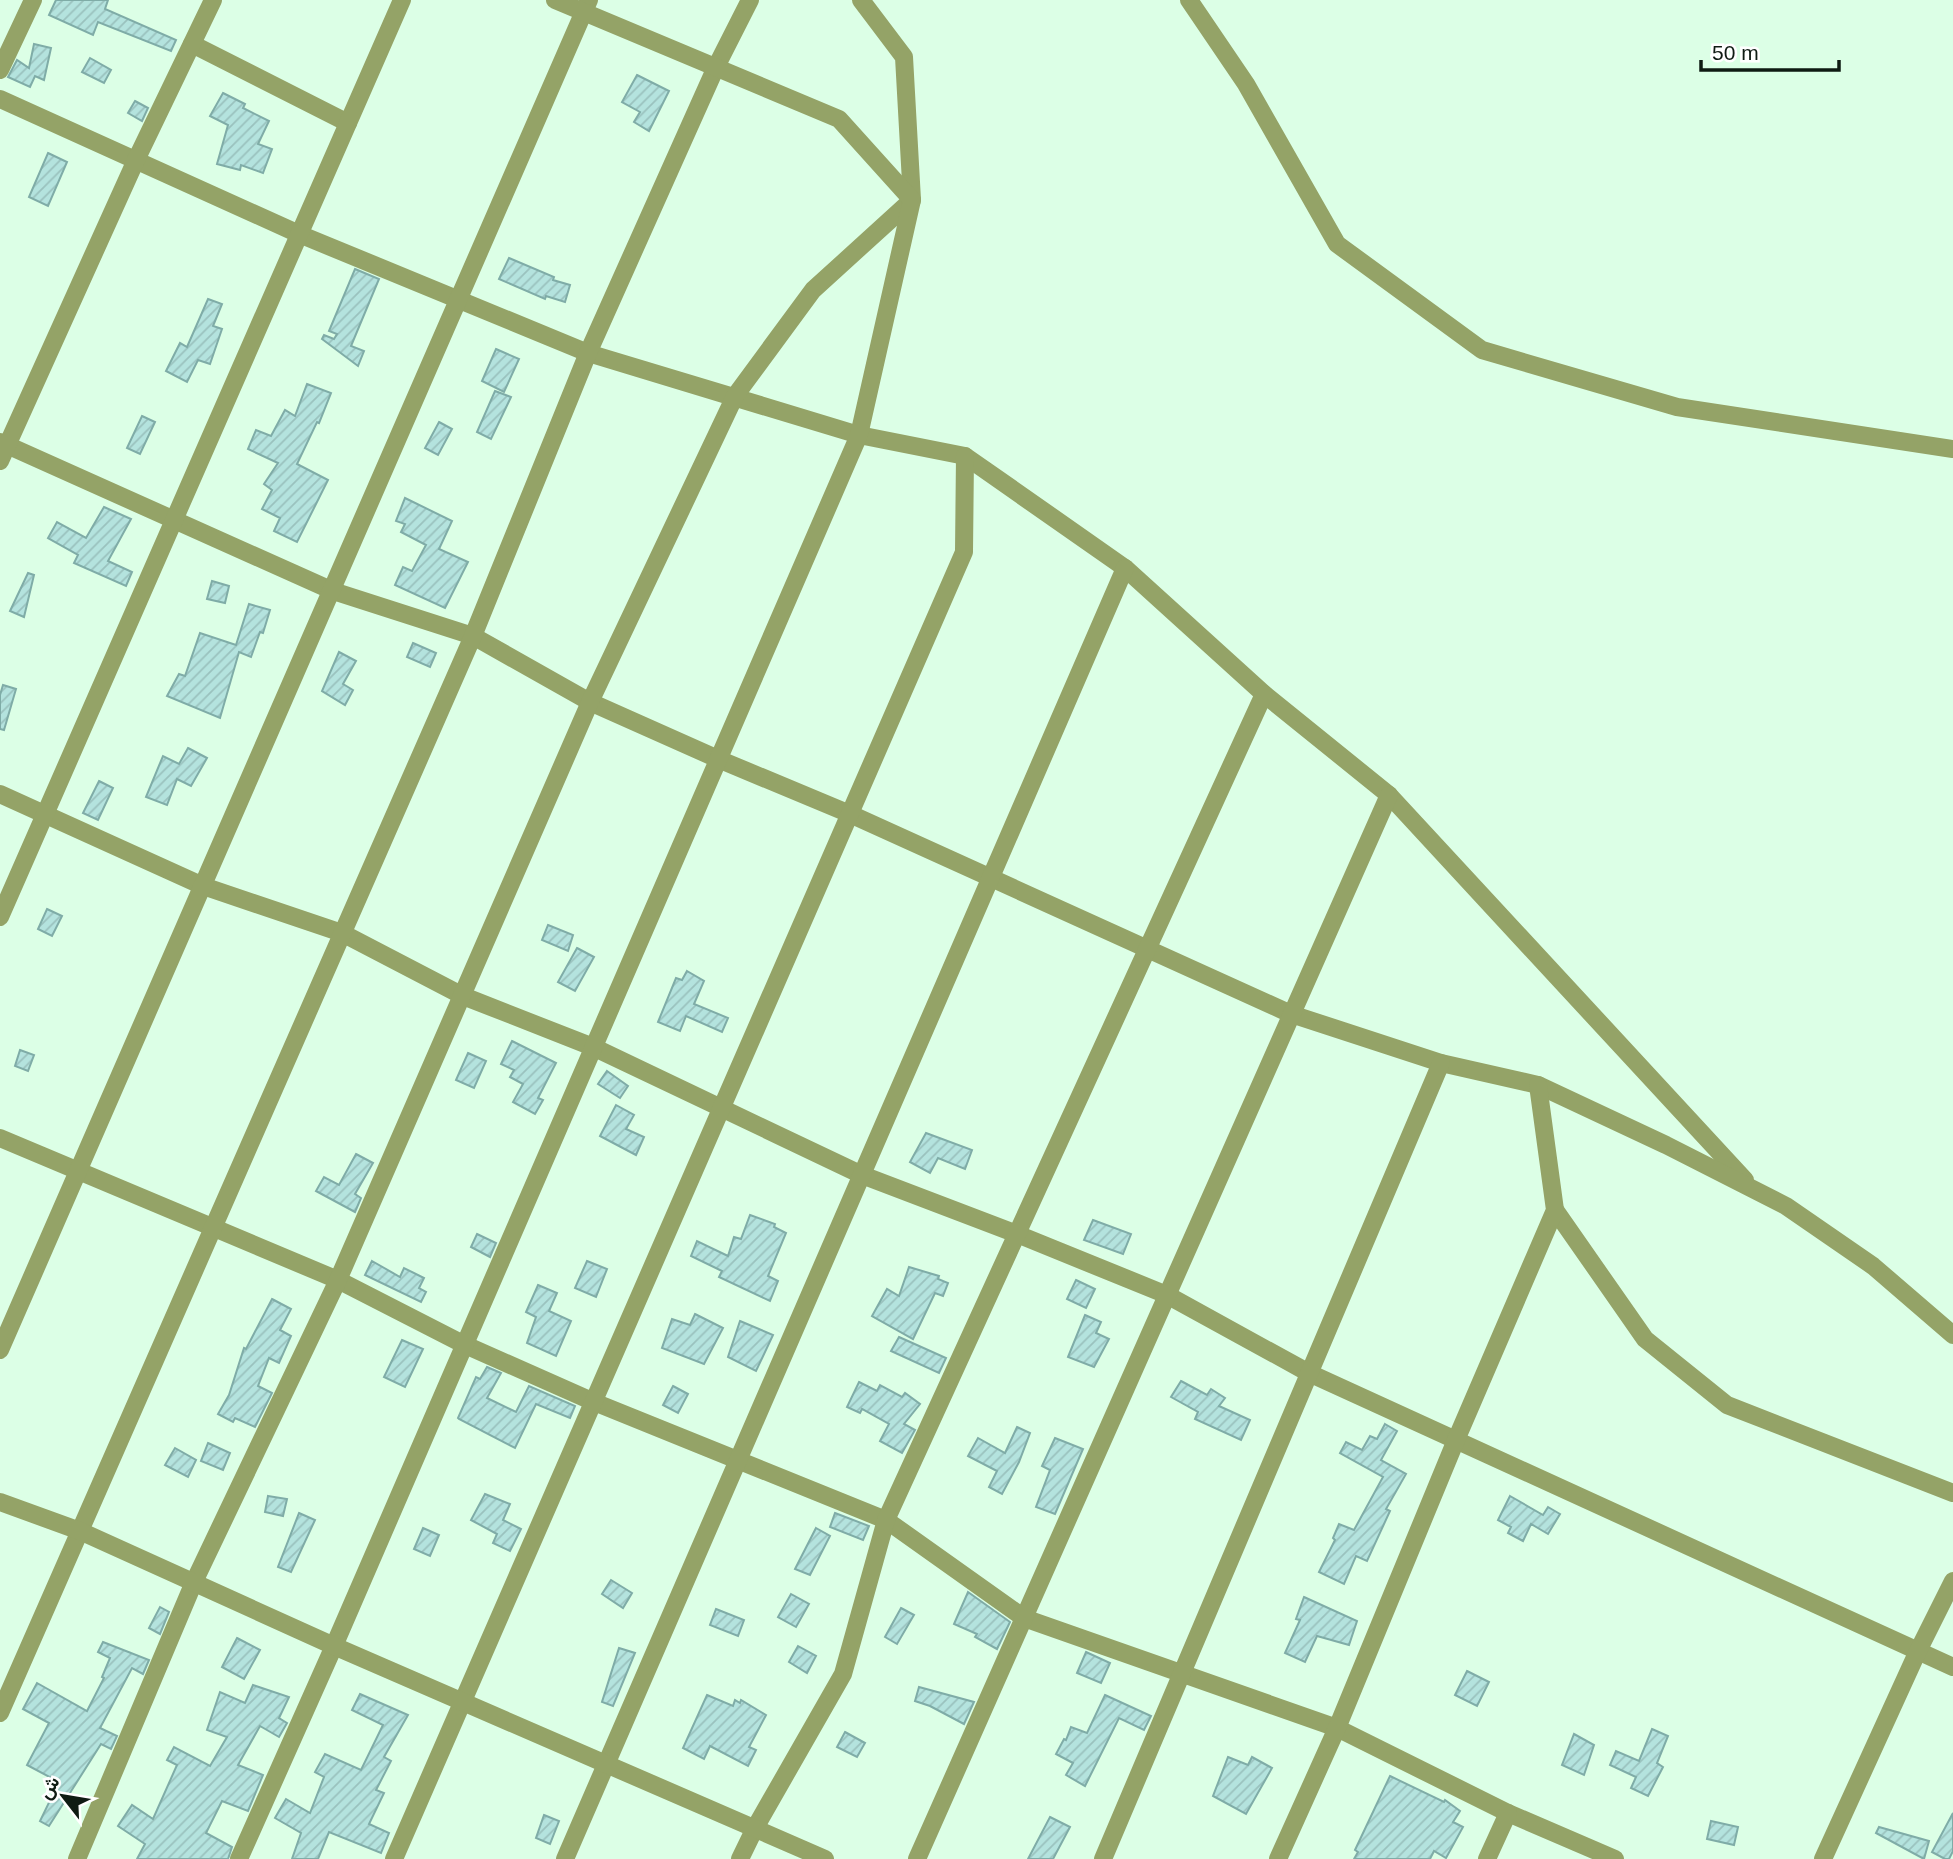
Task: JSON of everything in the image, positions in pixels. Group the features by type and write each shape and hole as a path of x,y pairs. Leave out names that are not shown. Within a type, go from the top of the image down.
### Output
{"street":[{"path":"0,70 33,0"},
{"path":"214,0 136,160 2,450 174,520 332,591 473,636 590,702 718,760 850,814 1291,1014 1441,1063 1538,1086 1666,1145 1786,1206 1873,1266 1953,1335"},
{"path":"0,917 402,0"},
{"path":"555,0 586,6 716,67 839,119 912,200"},
{"path":"0,1713 473,636 588,353 716,67 750,0"},
{"path":"239,1859 859,435 912,200 904,57 861,0"},
{"path":"1189,0 1246,84 1337,244 1482,350 1677,407 1953,449"},
{"path":"0,1350 586,6"},
{"path":"192,44 348,123"},
{"path":"0,99 299,234 588,353 859,435 965,456 1125,568 1264,694 1389,795 1755,1190"},
{"path":"77,1859 194,1582 338,1280 590,702 734,396 813,290 912,200"},
{"path":"394,1859 964,552 965,456"},
{"path":"565,1859 1125,568"},
{"path":"740,1859 843,1674 886,1520 1264,694"},
{"path":"0,794 203,886 342,933 463,996 593,1047 862,1175 1167,1295 1309,1373 1917,1653 1953,1667"},
{"path":"917,1859 1389,795"},
{"path":"1103,1859 1441,1063"},
{"path":"1538,1086 1555,1210 1645,1339 1727,1405 1953,1493"},
{"path":"0,1138 338,1280 463,1344 594,1402 886,1520 1024,1618 1337,1728 1508,1812 1615,1859"},
{"path":"1278,1859 1337,1728 1555,1210"},
{"path":"0,1502 79,1531 334,1646 825,1859"},
{"path":"1824,1859 1953,1580"},
{"path":"1487,1859 1508,1812"}],"building":[{"path":"56,0 108,0 105,9 176,40 171,51 98,22 93,35 49,15"},
{"path":"34,44 51,48 44,80 35,76 30,87 8,77 17,60 29,68"},
{"path":"90,58 111,70 104,83 82,72"},
{"path":"637,75 669,91 649,131 634,122 640,112 622,102"},
{"path":"223,93 245,104 243,108 269,121 258,144 272,149 263,173 241,165 240,170 217,164 228,125 210,116"},
{"path":"135,101 148,108 142,121 128,113"},
{"path":"48,153 67,162 48,206 29,197"},
{"path":"509,258 554,277 553,280 570,285 565,302 546,296 545,299 499,279"},
{"path":"355,269 379,279 351,346 364,351 358,366 322,339 324,335 334,339 337,334 329,331"},
{"path":"208,299 222,304 213,326 222,329 210,364 198,360 187,382 166,371 180,343 187,347"},
{"path":"496,349 519,359 504,392 482,381"},
{"path":"307,384 331,393 319,423 317,422 297,464 328,480 297,542 274,531 280,518 262,509 272,490 264,484 278,463 248,449 256,430 271,436 285,410 295,416"},
{"path":"495,391 511,397 491,439 477,432"},
{"path":"142,416 155,422 140,454 127,448"},
{"path":"439,422 452,429 438,455 425,448"},
{"path":"405,498 452,521 439,549 468,562 445,608 395,585 403,567 412,571 426,545 401,532 405,524 396,521"},
{"path":"104,507 131,519 108,561 132,572 126,586 74,563 78,555 48,538 57,522 86,538"},
{"path":"28,573 34,575 24,617 10,611"},
{"path":"212,581 229,586 225,603 207,599"},
{"path":"249,604 270,610 263,633 260,632 251,657 239,652 220,718 167,696 179,674 185,676 200,633 236,645"},
{"path":"413,643 436,653 430,667 407,657"},
{"path":"339,652 356,661 343,684 353,690 345,705 322,691"},
{"path":"3,685 16,689 4,730 0,729 0,695"},
{"path":"188,748 207,758 191,786 177,779 167,805 146,797 163,756 179,764"},
{"path":"99,781 113,788 98,820 83,813"},
{"path":"47,909 62,916 52,936 38,929"},
{"path":"548,925 573,935 568,951 542,940"},
{"path":"577,948 594,957 575,991 558,982"},
{"path":"687,971 704,981 694,1004 728,1018 722,1032 686,1016 680,1031 658,1022 676,978 682,980"},
{"path":"512,1041 556,1063 538,1098 543,1100 535,1114 513,1102 523,1084 510,1077 514,1070 501,1064"},
{"path":"20,1050 34,1055 28,1071 15,1066"},
{"path":"468,1053 486,1061 474,1088 456,1080"},
{"path":"607,1071 628,1086 620,1098 598,1084"},
{"path":"616,1105 634,1115 626,1129 644,1137 636,1155 600,1136"},
{"path":"926,1133 972,1150 965,1169 938,1158 930,1173 910,1162"},
{"path":"356,1154 373,1163 355,1194 361,1198 355,1212 316,1191 324,1177 339,1185"},
{"path":"750,1215 775,1224 774,1227 786,1233 768,1276 778,1281 770,1301 719,1277 722,1271 691,1256 697,1241 728,1256 734,1237 741,1239"},
{"path":"1093,1220 1131,1234 1123,1254 1084,1240"},
{"path":"477,1234 496,1243 490,1257 471,1247"},
{"path":"372,1261 400,1277 404,1268 424,1278 419,1288 426,1292 421,1302 365,1275"},
{"path":"587,1261 607,1269 596,1297 575,1288"},
{"path":"909,1267 939,1276 938,1279 948,1283 943,1296 935,1293 913,1339 872,1316 887,1289 899,1296"},
{"path":"1076,1280 1095,1289 1086,1308 1067,1299"},
{"path":"538,1285 557,1293 549,1311 571,1321 556,1356 527,1343 536,1317 526,1312"},
{"path":"272,1299 291,1309 280,1330 291,1336 279,1363 269,1358 258,1386 272,1393 255,1427 235,1418 233,1422 218,1414 229,1395 244,1348 246,1349"},
{"path":"695,1314 723,1328 704,1364 662,1348 672,1319 690,1325"},
{"path":"1085,1315 1101,1322 1096,1333 1109,1339 1094,1367 1068,1357"},
{"path":"740,1321 773,1335 756,1371 728,1357"},
{"path":"899,1337 946,1358 939,1373 891,1351"},
{"path":"402,1340 423,1349 405,1387 384,1377"},
{"path":"487,1367 501,1373 487,1398 516,1412 529,1386 575,1406 570,1418 536,1404 515,1448 459,1419 476,1377 480,1379"},
{"path":"1181,1381 1207,1395 1211,1389 1225,1398 1219,1406 1250,1420 1241,1440 1195,1419 1198,1412 1171,1397"},
{"path":"859,1382 877,1391 880,1385 902,1397 905,1393 920,1404 904,1424 915,1430 902,1453 880,1441 889,1424 862,1409 860,1413 847,1407"},
{"path":"673,1386 688,1394 678,1413 663,1405"},
{"path":"1385,1424 1397,1431 1381,1460 1406,1474 1386,1509 1390,1511 1367,1561 1356,1556 1344,1584 1319,1572 1335,1540 1333,1538 1339,1524 1354,1530 1383,1477 1340,1453 1346,1442 1362,1450 1370,1436 1377,1439"},
{"path":"1017,1427 1030,1433 1019,1462 1002,1494 989,1487 997,1471 968,1456 978,1438 1005,1453"},
{"path":"1055,1438 1083,1449 1055,1514 1036,1507 1050,1470 1042,1466"},
{"path":"208,1443 230,1453 223,1470 201,1461"},
{"path":"175,1448 196,1460 188,1477 165,1465"},
{"path":"485,1494 510,1504 503,1520 521,1529 510,1551 493,1543 497,1534 471,1520"},
{"path":"268,1496 287,1499 283,1516 265,1512"},
{"path":"1510,1496 1543,1515 1548,1507 1560,1514 1548,1534 1531,1524 1523,1541 1508,1533 1511,1527 1498,1520"},
{"path":"299,1513 315,1520 291,1572 278,1567"},
{"path":"835,1513 869,1526 863,1540 830,1527"},
{"path":"423,1528 439,1535 430,1556 414,1549"},
{"path":"816,1528 830,1536 810,1575 795,1569"},
{"path":"611,1580 632,1593 623,1608 602,1594"},
{"path":"968,1592 1010,1622 997,1649 975,1637 977,1634 954,1624"},
{"path":"791,1594 809,1604 796,1627 778,1617"},
{"path":"1304,1597 1357,1621 1349,1645 1317,1636 1305,1662 1285,1653 1300,1620 1296,1619"},
{"path":"160,1607 169,1612 160,1634 149,1628"},
{"path":"901,1608 914,1615 897,1644 885,1637"},
{"path":"716,1609 744,1620 738,1636 710,1625"},
{"path":"237,1638 260,1650 244,1679 222,1667"},
{"path":"103,1642 149,1660 143,1674 132,1668 100,1728 117,1736 111,1749 101,1744 49,1826 40,1821 59,1782 27,1765 49,1723 23,1709 37,1683 87,1711 104,1678 102,1677 110,1658 98,1652"},
{"path":"798,1646 816,1656 807,1673 789,1662"},
{"path":"619,1648 635,1653 613,1706 602,1702"},
{"path":"1086,1652 1110,1663 1101,1683 1077,1673"},
{"path":"1467,1671 1489,1682 1477,1706 1455,1695"},
{"path":"253,1685 289,1697 279,1718 287,1723 279,1737 260,1726 238,1765 263,1775 248,1811 222,1801 206,1833 232,1847 228,1859 137,1859 145,1844 118,1826 132,1805 153,1819 177,1765 167,1760 174,1747 210,1766 227,1737 207,1730 220,1692 245,1703"},
{"path":"919,1687 974,1702 964,1724 915,1701"},
{"path":"360,1694 408,1715 384,1757 391,1761 376,1790 384,1793 369,1824 389,1833 381,1853 329,1832 318,1859 292,1859 301,1833 275,1818 286,1799 310,1813 324,1777 315,1772 325,1754 361,1770 383,1725 352,1710"},
{"path":"707,1695 733,1706 735,1700 740,1703 741,1700 766,1715 749,1747 756,1750 748,1766 710,1746 704,1759 683,1748"},
{"path":"1105,1695 1151,1716 1144,1730 1119,1718 1085,1786 1066,1775 1073,1763 1056,1754 1071,1727 1087,1733"},
{"path":"1652,1729 1668,1736 1657,1763 1663,1767 1648,1796 1631,1788 1636,1777 1610,1765 1616,1751 1639,1761"},
{"path":"845,1732 865,1743 857,1757 837,1747"},
{"path":"1574,1734 1594,1745 1584,1775 1562,1765"},
{"path":"1228,1757 1248,1765 1252,1757 1272,1768 1246,1814 1213,1796"},
{"path":"1390,1776 1444,1802 1445,1800 1460,1811 1453,1822 1463,1827 1446,1858 1434,1851 1430,1859 1354,1859 1358,1852 1355,1850"},
{"path":"1953,1813 1953,1851 1949,1859 1945,1859 1932,1852"},
{"path":"544,1815 559,1821 550,1844 536,1838"},
{"path":"1050,1817 1070,1827 1053,1859 1028,1859"},
{"path":"1711,1821 1738,1827 1734,1845 1707,1839"},
{"path":"1879,1827 1929,1841 1924,1859 1876,1833"}]}
